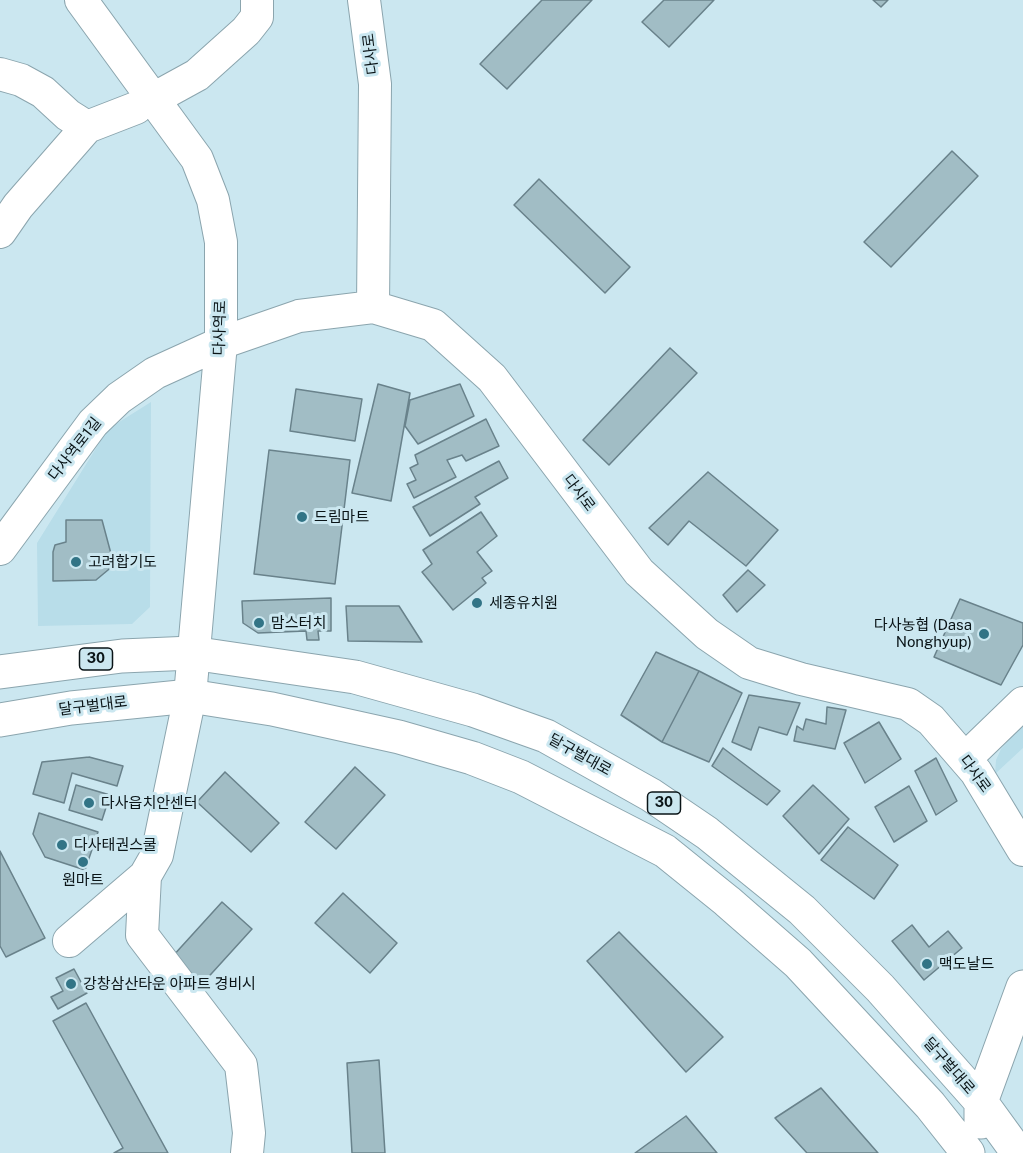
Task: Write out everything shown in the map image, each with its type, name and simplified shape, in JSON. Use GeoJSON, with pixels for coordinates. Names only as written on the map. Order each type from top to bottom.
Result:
{"type":"FeatureCollection","features":[{"type":"Feature","properties":{"kind":"main road","name":"달구벌대로"},"geometry":{"type":"LineString","coordinates":[[0,672],[122,656],[192,653],[355,677],[473,710],[546,736],[651,795],[707,833],[802,910],[880,988],[981,1102],[1018,1153]]}},
{"type":"Feature","properties":{"kind":"main road","name":"달구벌대로"},"geometry":{"type":"LineString","coordinates":[[0,720],[71,708],[190,696],[272,709],[399,737],[472,758],[520,777],[665,851],[798,963],[930,1105],[968,1153]]}},
{"type":"Feature","properties":{"kind":"main road"},"geometry":{"type":"LineString","coordinates":[[982,1153],[981,1102],[1023,987]]}},
{"type":"Feature","properties":{"kind":"street","name":"다사역로"},"geometry":{"type":"LineString","coordinates":[[81,0],[197,159],[213,200],[221,242],[221,343],[190,696],[157,855],[145,876]]}},
{"type":"Feature","properties":{"kind":"street"},"geometry":{"type":"LineString","coordinates":[[166,92],[196,75],[246,31],[257,17],[257,0]]}},
{"type":"Feature","properties":{"kind":"street","name":"다사로"},"geometry":{"type":"LineString","coordinates":[[364,0],[375,84],[373,307],[433,325],[492,378],[639,572],[707,634],[749,663],[801,679],[908,704],[931,720],[965,759],[1023,850]]}},
{"type":"Feature","properties":{"kind":"street"},"geometry":{"type":"LineString","coordinates":[[0,74],[21,80],[43,92],[68,115],[87,127]]}},
{"type":"Feature","properties":{"kind":"street"},"geometry":{"type":"LineString","coordinates":[[0,232],[9,196],[87,127],[136,108]]}},
{"type":"Feature","properties":{"kind":"street","name":"다사역로1길"},"geometry":{"type":"LineString","coordinates":[[0,549],[93,423],[118,398],[155,373],[221,343],[299,316],[373,307]]}},
{"type":"Feature","properties":{"kind":"street"},"geometry":{"type":"LineString","coordinates":[[965,759],[1023,703]]}},
{"type":"Feature","properties":{"kind":"street"},"geometry":{"type":"LineString","coordinates":[[69,941],[145,876]]}},
{"type":"Feature","properties":{"kind":"street"},"geometry":{"type":"LineString","coordinates":[[145,876],[142,935],[241,1065],[249,1133],[248,1153]]}},
{"type":"Feature","properties":{"kind":"shaded area"},"geometry":{"type":"Polygon","coordinates":[[[151,402],[150,607],[132,624],[38,626],[37,543],[108,429],[151,402]]]}},
{"type":"Feature","properties":{"kind":"shaded area"},"geometry":{"type":"Polygon","coordinates":[[[1023,725],[1023,748],[995,774],[996,760],[1001,749],[1023,725]]]}},
{"type":"Feature","properties":{"kind":"building"},"geometry":{"type":"Polygon","coordinates":[[[542,0],[592,0],[507,89],[480,64],[542,0]]]}},
{"type":"Feature","properties":{"kind":"building"},"geometry":{"type":"Polygon","coordinates":[[[664,0],[714,0],[669,47],[642,22],[664,0]]]}},
{"type":"Feature","properties":{"kind":"building"},"geometry":{"type":"Polygon","coordinates":[[[873,0],[888,0],[881,7],[873,0]]]}},
{"type":"Feature","properties":{"kind":"building"},"geometry":{"type":"Polygon","coordinates":[[[952,151],[978,176],[891,267],[864,242],[952,151]]]}},
{"type":"Feature","properties":{"kind":"building"},"geometry":{"type":"Polygon","coordinates":[[[539,179],[630,267],[605,293],[514,205],[539,179]]]}},
{"type":"Feature","properties":{"kind":"building"},"geometry":{"type":"Polygon","coordinates":[[[670,348],[697,373],[609,465],[583,440],[670,348]]]}},
{"type":"Feature","properties":{"kind":"building"},"geometry":{"type":"Polygon","coordinates":[[[378,384],[410,393],[391,501],[352,493],[378,384]]]}},
{"type":"Feature","properties":{"kind":"building"},"geometry":{"type":"Polygon","coordinates":[[[460,384],[474,416],[418,444],[405,426],[410,400],[460,384]]]}},
{"type":"Feature","properties":{"kind":"building"},"geometry":{"type":"Polygon","coordinates":[[[296,389],[362,399],[355,441],[290,431],[296,389]]]}},
{"type":"Feature","properties":{"kind":"building"},"geometry":{"type":"Polygon","coordinates":[[[486,419],[499,446],[466,461],[462,455],[447,460],[456,477],[414,498],[407,484],[416,480],[410,468],[418,464],[415,455],[486,419]]]}},
{"type":"Feature","properties":{"kind":"building","name":"드림마트"},"geometry":{"type":"Polygon","coordinates":[[[269,450],[350,460],[335,584],[254,574],[269,450]]]}},
{"type":"Feature","properties":{"kind":"building"},"geometry":{"type":"Polygon","coordinates":[[[499,461],[508,478],[475,497],[480,504],[430,536],[413,507],[499,461]]]}},
{"type":"Feature","properties":{"kind":"building"},"geometry":{"type":"Polygon","coordinates":[[[708,472],[778,530],[746,566],[689,521],[668,545],[649,528],[708,472]]]}},
{"type":"Feature","properties":{"kind":"building"},"geometry":{"type":"Polygon","coordinates":[[[481,512],[497,536],[477,552],[492,571],[482,578],[486,583],[453,610],[422,572],[432,564],[423,550],[481,512]]]}},
{"type":"Feature","properties":{"kind":"building"},"geometry":{"type":"Polygon","coordinates":[[[66,520],[102,520],[114,565],[96,580],[53,581],[53,552],[55,545],[66,542],[66,520]]]}},
{"type":"Feature","properties":{"kind":"building"},"geometry":{"type":"Polygon","coordinates":[[[748,570],[765,585],[737,612],[723,595],[748,570]]]}},
{"type":"Feature","properties":{"kind":"building"},"geometry":{"type":"Polygon","coordinates":[[[331,598],[331,631],[318,631],[319,640],[307,640],[306,631],[258,633],[243,623],[242,601],[331,598]]]}},
{"type":"Feature","properties":{"kind":"building","name":"다사농협 (Dasa Nonghyup)"},"geometry":{"type":"Polygon","coordinates":[[[960,599],[1023,623],[1023,645],[1001,685],[934,657],[960,599]]]}},
{"type":"Feature","properties":{"kind":"building"},"geometry":{"type":"Polygon","coordinates":[[[346,606],[399,606],[422,642],[348,641],[346,606]]]}},
{"type":"Feature","properties":{"kind":"building"},"geometry":{"type":"Polygon","coordinates":[[[656,652],[699,671],[662,742],[621,715],[656,652]]]}},
{"type":"Feature","properties":{"kind":"building"},"geometry":{"type":"Polygon","coordinates":[[[699,671],[742,693],[709,762],[662,742],[699,671]]]}},
{"type":"Feature","properties":{"kind":"building"},"geometry":{"type":"Polygon","coordinates":[[[749,695],[800,703],[787,735],[759,727],[751,750],[732,742],[749,695]]]}},
{"type":"Feature","properties":{"kind":"building"},"geometry":{"type":"Polygon","coordinates":[[[827,707],[846,710],[835,749],[794,741],[797,726],[803,730],[806,719],[826,724],[827,707]]]}},
{"type":"Feature","properties":{"kind":"building"},"geometry":{"type":"Polygon","coordinates":[[[879,722],[901,759],[865,783],[844,743],[879,722]]]}},
{"type":"Feature","properties":{"kind":"building"},"geometry":{"type":"Polygon","coordinates":[[[723,748],[780,791],[767,805],[712,766],[723,748]]]}},
{"type":"Feature","properties":{"kind":"building"},"geometry":{"type":"Polygon","coordinates":[[[89,757],[123,766],[117,786],[72,773],[64,803],[33,794],[42,762],[89,757]]]}},
{"type":"Feature","properties":{"kind":"building"},"geometry":{"type":"Polygon","coordinates":[[[936,758],[957,801],[936,815],[915,771],[936,758]]]}},
{"type":"Feature","properties":{"kind":"building"},"geometry":{"type":"Polygon","coordinates":[[[355,767],[385,795],[336,849],[305,822],[355,767]]]}},
{"type":"Feature","properties":{"kind":"building"},"geometry":{"type":"Polygon","coordinates":[[[225,772],[279,823],[251,852],[197,802],[225,772]]]}},
{"type":"Feature","properties":{"kind":"building","name":"다사읍치안센터"},"geometry":{"type":"Polygon","coordinates":[[[76,785],[110,795],[102,820],[69,810],[76,785]]]}},
{"type":"Feature","properties":{"kind":"building"},"geometry":{"type":"Polygon","coordinates":[[[813,785],[849,819],[819,854],[783,816],[813,785]]]}},
{"type":"Feature","properties":{"kind":"building"},"geometry":{"type":"Polygon","coordinates":[[[909,786],[927,821],[894,842],[875,807],[909,786]]]}},
{"type":"Feature","properties":{"kind":"building"},"geometry":{"type":"Polygon","coordinates":[[[39,813],[98,832],[85,870],[45,857],[33,834],[39,813]]]}},
{"type":"Feature","properties":{"kind":"building"},"geometry":{"type":"Polygon","coordinates":[[[848,827],[898,865],[874,899],[821,860],[848,827]]]}},
{"type":"Feature","properties":{"kind":"building"},"geometry":{"type":"Polygon","coordinates":[[[0,851],[45,938],[6,957],[0,946],[0,851]]]}},
{"type":"Feature","properties":{"kind":"building"},"geometry":{"type":"Polygon","coordinates":[[[343,893],[397,943],[370,973],[315,923],[343,893]]]}},
{"type":"Feature","properties":{"kind":"building"},"geometry":{"type":"Polygon","coordinates":[[[222,902],[252,929],[202,984],[172,957],[222,902]]]}},
{"type":"Feature","properties":{"kind":"building","name":"맥도날드"},"geometry":{"type":"Polygon","coordinates":[[[912,925],[929,947],[948,931],[962,948],[924,980],[892,941],[912,925]]]}},
{"type":"Feature","properties":{"kind":"building"},"geometry":{"type":"Polygon","coordinates":[[[619,932],[723,1037],[686,1072],[587,961],[619,932]]]}},
{"type":"Feature","properties":{"kind":"building","name":"강창삼산타운 아파트 경비시"},"geometry":{"type":"Polygon","coordinates":[[[74,969],[87,993],[58,1009],[51,997],[63,991],[56,978],[74,969]]]}},
{"type":"Feature","properties":{"kind":"building"},"geometry":{"type":"Polygon","coordinates":[[[86,1003],[168,1153],[114,1153],[123,1148],[53,1021],[86,1003]]]}},
{"type":"Feature","properties":{"kind":"building"},"geometry":{"type":"Polygon","coordinates":[[[379,1060],[385,1153],[352,1153],[347,1063],[379,1060]]]}},
{"type":"Feature","properties":{"kind":"building"},"geometry":{"type":"Polygon","coordinates":[[[821,1088],[878,1153],[807,1153],[775,1118],[821,1088]]]}},
{"type":"Feature","properties":{"kind":"building"},"geometry":{"type":"Polygon","coordinates":[[[686,1116],[717,1153],[635,1153],[686,1116]]]}},
{"type":"Feature","properties":{"kind":"place","name":"드림마트"},"geometry":{"type":"Point","coordinates":[302,517]}},
{"type":"Feature","properties":{"kind":"place","name":"고려합기도"},"geometry":{"type":"Point","coordinates":[76,562]}},
{"type":"Feature","properties":{"kind":"place","name":"세종유치원"},"geometry":{"type":"Point","coordinates":[477,603]}},
{"type":"Feature","properties":{"kind":"place","name":"맘스터치"},"geometry":{"type":"Point","coordinates":[259,623]}},
{"type":"Feature","properties":{"kind":"place","name":"다사농협 (Dasa Nonghyup)"},"geometry":{"type":"Point","coordinates":[984,634]}},
{"type":"Feature","properties":{"kind":"place","name":"다사읍치안센터"},"geometry":{"type":"Point","coordinates":[89,803]}},
{"type":"Feature","properties":{"kind":"place","name":"다사태권스쿨"},"geometry":{"type":"Point","coordinates":[62,845]}},
{"type":"Feature","properties":{"kind":"place","name":"원마트"},"geometry":{"type":"Point","coordinates":[83,862]}},
{"type":"Feature","properties":{"kind":"place","name":"맥도날드"},"geometry":{"type":"Point","coordinates":[927,964]}},
{"type":"Feature","properties":{"kind":"place","name":"강창삼산타운 아파트 경비시"},"geometry":{"type":"Point","coordinates":[71,984]}}]}
